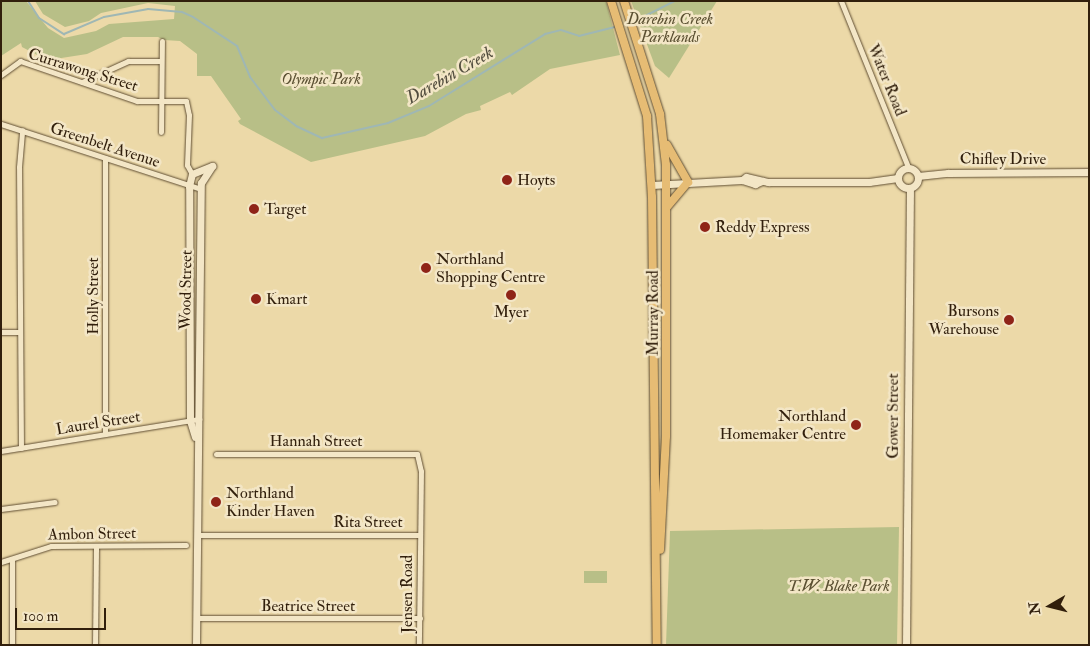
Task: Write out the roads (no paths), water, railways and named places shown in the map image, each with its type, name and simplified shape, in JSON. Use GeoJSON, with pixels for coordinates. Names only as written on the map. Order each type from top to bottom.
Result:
{"type":"FeatureCollection","features":[{"type":"Feature","properties":{"kind":"main road","name":"Murray Road"},"geometry":{"type":"LineString","coordinates":[[624,2],[644,58],[660,114],[666,184],[666,436],[656,645]]}},
{"type":"Feature","properties":{"kind":"main road","name":"Murray Road"},"geometry":{"type":"LineString","coordinates":[[612,4],[632,62],[647,116],[652,185],[652,436],[657,607]]}},
{"type":"Feature","properties":{"kind":"main road"},"geometry":{"type":"LineString","coordinates":[[632,62],[644,58]]}},
{"type":"Feature","properties":{"kind":"main road"},"geometry":{"type":"LineString","coordinates":[[663,134],[672,158],[688,182],[667,207]]}},
{"type":"Feature","properties":{"kind":"main road"},"geometry":{"type":"LineString","coordinates":[[652,436],[666,436]]}},
{"type":"Feature","properties":{"kind":"street","name":"Water Road"},"geometry":{"type":"LineString","coordinates":[[844,2],[908,168]]}},
{"type":"Feature","properties":{"kind":"street"},"geometry":{"type":"LineString","coordinates":[[161,132],[162,41]]}},
{"type":"Feature","properties":{"kind":"street","name":"Currawong Street"},"geometry":{"type":"LineString","coordinates":[[1,75],[20,61],[137,101],[183,100],[188,105]]}},
{"type":"Feature","properties":{"kind":"street"},"geometry":{"type":"LineString","coordinates":[[82,82],[128,61],[162,61]]}},
{"type":"Feature","properties":{"kind":"street","name":"Wood Street"},"geometry":{"type":"LineString","coordinates":[[188,105],[187,165],[192,174],[189,186],[190,420],[196,440]]}},
{"type":"Feature","properties":{"kind":"street","name":"Greenbelt Avenue"},"geometry":{"type":"LineString","coordinates":[[1,124],[189,186],[201,186]]}},
{"type":"Feature","properties":{"kind":"street"},"geometry":{"type":"LineString","coordinates":[[21,448],[22,130]]}},
{"type":"Feature","properties":{"kind":"street","name":"Holly Street"},"geometry":{"type":"LineString","coordinates":[[105,158],[105,434]]}},
{"type":"Feature","properties":{"kind":"street","name":"Wood Street"},"geometry":{"type":"LineString","coordinates":[[192,174],[212,166],[201,186],[200,215],[198,419],[196,440],[196,645]]}},
{"type":"Feature","properties":{"kind":"street"},"geometry":{"type":"LineString","coordinates":[[908,168],[918,176],[917,183],[910,188],[901,185],[898,178],[900,171],[908,168]]}},
{"type":"Feature","properties":{"kind":"street","name":"Chifley Drive"},"geometry":{"type":"LineString","coordinates":[[918,176],[948,173],[1089,172]]}},
{"type":"Feature","properties":{"kind":"street"},"geometry":{"type":"LineString","coordinates":[[192,174],[201,186]]}},
{"type":"Feature","properties":{"kind":"street"},"geometry":{"type":"LineString","coordinates":[[652,185],[742,180],[746,177],[762,181],[869,182],[898,178]]}},
{"type":"Feature","properties":{"kind":"street","name":"Gower Street"},"geometry":{"type":"LineString","coordinates":[[906,645],[910,188]]}},
{"type":"Feature","properties":{"kind":"street"},"geometry":{"type":"LineString","coordinates":[[189,221],[195,221],[200,215]]}},
{"type":"Feature","properties":{"kind":"street"},"geometry":{"type":"LineString","coordinates":[[1,332],[20,332]]}},
{"type":"Feature","properties":{"kind":"street","name":"Laurel Street"},"geometry":{"type":"LineString","coordinates":[[1,451],[198,419]]}},
{"type":"Feature","properties":{"kind":"street","name":"Hannah Street"},"geometry":{"type":"LineString","coordinates":[[216,454],[417,454]]}},
{"type":"Feature","properties":{"kind":"street","name":"Jensen Road"},"geometry":{"type":"LineString","coordinates":[[417,454],[420,460],[420,645]]}},
{"type":"Feature","properties":{"kind":"street"},"geometry":{"type":"LineString","coordinates":[[1,509],[55,502]]}},
{"type":"Feature","properties":{"kind":"street","name":"Rita Street"},"geometry":{"type":"LineString","coordinates":[[196,535],[420,535]]}},
{"type":"Feature","properties":{"kind":"street","name":"Ambon Street"},"geometry":{"type":"LineString","coordinates":[[1,562],[45,546],[186,545]]}},
{"type":"Feature","properties":{"kind":"street"},"geometry":{"type":"LineString","coordinates":[[96,547],[96,645]]}},
{"type":"Feature","properties":{"kind":"street"},"geometry":{"type":"LineString","coordinates":[[12,559],[12,645]]}},
{"type":"Feature","properties":{"kind":"street","name":"Beatrice Street"},"geometry":{"type":"LineString","coordinates":[[196,618],[420,618]]}},
{"type":"Feature","properties":{"kind":"waterway","name":"Darebin Creek"},"geometry":{"type":"LineString","coordinates":[[28,1],[39,18],[64,34],[104,17],[148,9],[182,12],[193,17],[237,46],[250,77],[275,110],[296,126],[322,138],[388,123],[429,106],[545,34],[561,30],[579,36],[616,27]]}},
{"type":"Feature","properties":{"kind":"waterway","name":"Darebin Creek"},"geometry":{"type":"LineString","coordinates":[[633,22],[675,1]]}},
{"type":"Feature","properties":{"kind":"place","name":"Hoyts"},"geometry":{"type":"Point","coordinates":[507,180]}},
{"type":"Feature","properties":{"kind":"place","name":"Target"},"geometry":{"type":"Point","coordinates":[254,209]}},
{"type":"Feature","properties":{"kind":"place","name":"Reddy Express"},"geometry":{"type":"Point","coordinates":[705,227]}},
{"type":"Feature","properties":{"kind":"place","name":"Northland Shopping Centre"},"geometry":{"type":"Point","coordinates":[426,268]}},
{"type":"Feature","properties":{"kind":"place","name":"Myer"},"geometry":{"type":"Point","coordinates":[511,295]}},
{"type":"Feature","properties":{"kind":"place","name":"Kmart"},"geometry":{"type":"Point","coordinates":[256,299]}},
{"type":"Feature","properties":{"kind":"place","name":"Bursons Warehouse"},"geometry":{"type":"Point","coordinates":[1009,320]}},
{"type":"Feature","properties":{"kind":"place","name":"Northland Homemaker Centre"},"geometry":{"type":"Point","coordinates":[856,425]}},
{"type":"Feature","properties":{"kind":"place","name":"Northland Kinder Haven"},"geometry":{"type":"Point","coordinates":[216,502]}},
{"type":"Feature","properties":{"kind":"park label","name":"Darebin Creek Parklands"},"geometry":{"type":"Point","coordinates":[670,28]}},
{"type":"Feature","properties":{"kind":"park label","name":"Olympic Park"},"geometry":{"type":"Point","coordinates":[321,79]}},
{"type":"Feature","properties":{"kind":"park label","name":"T.W. Blake Park"},"geometry":{"type":"Point","coordinates":[839,586]}}]}
